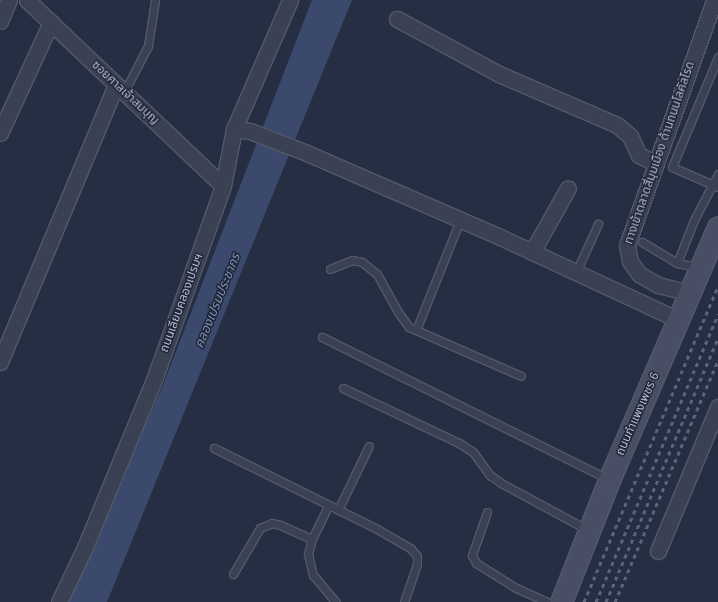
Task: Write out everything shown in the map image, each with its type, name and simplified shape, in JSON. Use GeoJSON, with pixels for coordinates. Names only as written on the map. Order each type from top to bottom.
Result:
{"type":"FeatureCollection","features":[{"type":"Feature","properties":{"kind":"main road","name":"ถนนกำแพงเพชร 6"},"geometry":{"type":"LineString","coordinates":[[561,602],[609,480],[679,320],[718,226]]}},
{"type":"Feature","properties":{"kind":"street"},"geometry":{"type":"LineString","coordinates":[[0,21],[9,0]]}},
{"type":"Feature","properties":{"kind":"street","name":"ซอยศาลเจ้าสมบุญ"},"geometry":{"type":"LineString","coordinates":[[28,0],[223,186]]}},
{"type":"Feature","properties":{"kind":"street","name":"ถนนเลียบคลองเปรมฯ"},"geometry":{"type":"LineString","coordinates":[[59,602],[88,540],[155,377],[223,186],[234,129],[290,0]]}},
{"type":"Feature","properties":{"kind":"street","name":"ทางเข้าตลาดสี่มุมเมือง ด้านถนนโลคัลโรด"},"geometry":{"type":"LineString","coordinates":[[690,293],[651,282],[635,270],[630,261],[628,240],[714,0]]}},
{"type":"Feature","properties":{"kind":"street"},"geometry":{"type":"LineString","coordinates":[[397,19],[499,74],[617,125],[630,136],[639,155],[655,163]]}},
{"type":"Feature","properties":{"kind":"street"},"geometry":{"type":"LineString","coordinates":[[0,133],[51,22]]}},
{"type":"Feature","properties":{"kind":"street"},"geometry":{"type":"LineString","coordinates":[[0,362],[120,88]]}},
{"type":"Feature","properties":{"kind":"street"},"geometry":{"type":"LineString","coordinates":[[234,129],[250,131],[307,154],[532,252],[679,320]]}},
{"type":"Feature","properties":{"kind":"street"},"geometry":{"type":"LineString","coordinates":[[532,252],[568,188]]}},
{"type":"Feature","properties":{"kind":"street"},"geometry":{"type":"LineString","coordinates":[[658,551],[718,407]]}},
{"type":"Feature","properties":{"kind":"lane"},"geometry":{"type":"LineString","coordinates":[[120,88],[148,46],[155,0]]}},
{"type":"Feature","properties":{"kind":"lane"},"geometry":{"type":"LineString","coordinates":[[716,186],[672,167],[718,57]]}},
{"type":"Feature","properties":{"kind":"lane"},"geometry":{"type":"LineString","coordinates":[[677,263],[694,220],[716,186],[718,174]]}},
{"type":"Feature","properties":{"kind":"lane"},"geometry":{"type":"LineString","coordinates":[[416,330],[460,220]]}},
{"type":"Feature","properties":{"kind":"lane"},"geometry":{"type":"LineString","coordinates":[[576,272],[598,224]]}},
{"type":"Feature","properties":{"kind":"lane"},"geometry":{"type":"LineString","coordinates":[[642,242],[677,263],[701,268]]}},
{"type":"Feature","properties":{"kind":"lane"},"geometry":{"type":"LineString","coordinates":[[330,269],[352,260],[362,262],[369,266],[377,274],[404,322],[416,330],[521,376]]}},
{"type":"Feature","properties":{"kind":"lane"},"geometry":{"type":"LineString","coordinates":[[322,337],[609,480]]}},
{"type":"Feature","properties":{"kind":"lane"},"geometry":{"type":"LineString","coordinates":[[343,388],[459,443],[473,452],[490,475],[501,483],[589,531]]}},
{"type":"Feature","properties":{"kind":"lane"},"geometry":{"type":"LineString","coordinates":[[338,510],[369,446]]}},
{"type":"Feature","properties":{"kind":"lane"},"geometry":{"type":"LineString","coordinates":[[214,448],[403,542],[417,556],[415,571],[404,602]]}},
{"type":"Feature","properties":{"kind":"lane"},"geometry":{"type":"LineString","coordinates":[[328,506],[312,538],[308,554],[313,575],[336,602]]}},
{"type":"Feature","properties":{"kind":"lane"},"geometry":{"type":"LineString","coordinates":[[487,512],[472,556],[476,563],[516,588],[547,602]]}},
{"type":"Feature","properties":{"kind":"lane"},"geometry":{"type":"LineString","coordinates":[[233,574],[260,528],[265,525],[280,525],[312,538]]}},
{"type":"Feature","properties":{"kind":"water","name":"คลองเปรมประชากร"},"geometry":{"type":"Polygon","coordinates":[[[312,0],[352,0],[107,602],[67,602],[163,385],[312,0]]]}},
{"type":"Feature","properties":{"kind":"railway"},"geometry":{"type":"LineString","coordinates":[[584,602],[718,286]]}},
{"type":"Feature","properties":{"kind":"railway"},"geometry":{"type":"LineString","coordinates":[[596,602],[718,314]]}},
{"type":"Feature","properties":{"kind":"railway"},"geometry":{"type":"LineString","coordinates":[[606,602],[718,338]]}},
{"type":"Feature","properties":{"kind":"railway"},"geometry":{"type":"LineString","coordinates":[[615,602],[718,360]]}}]}
